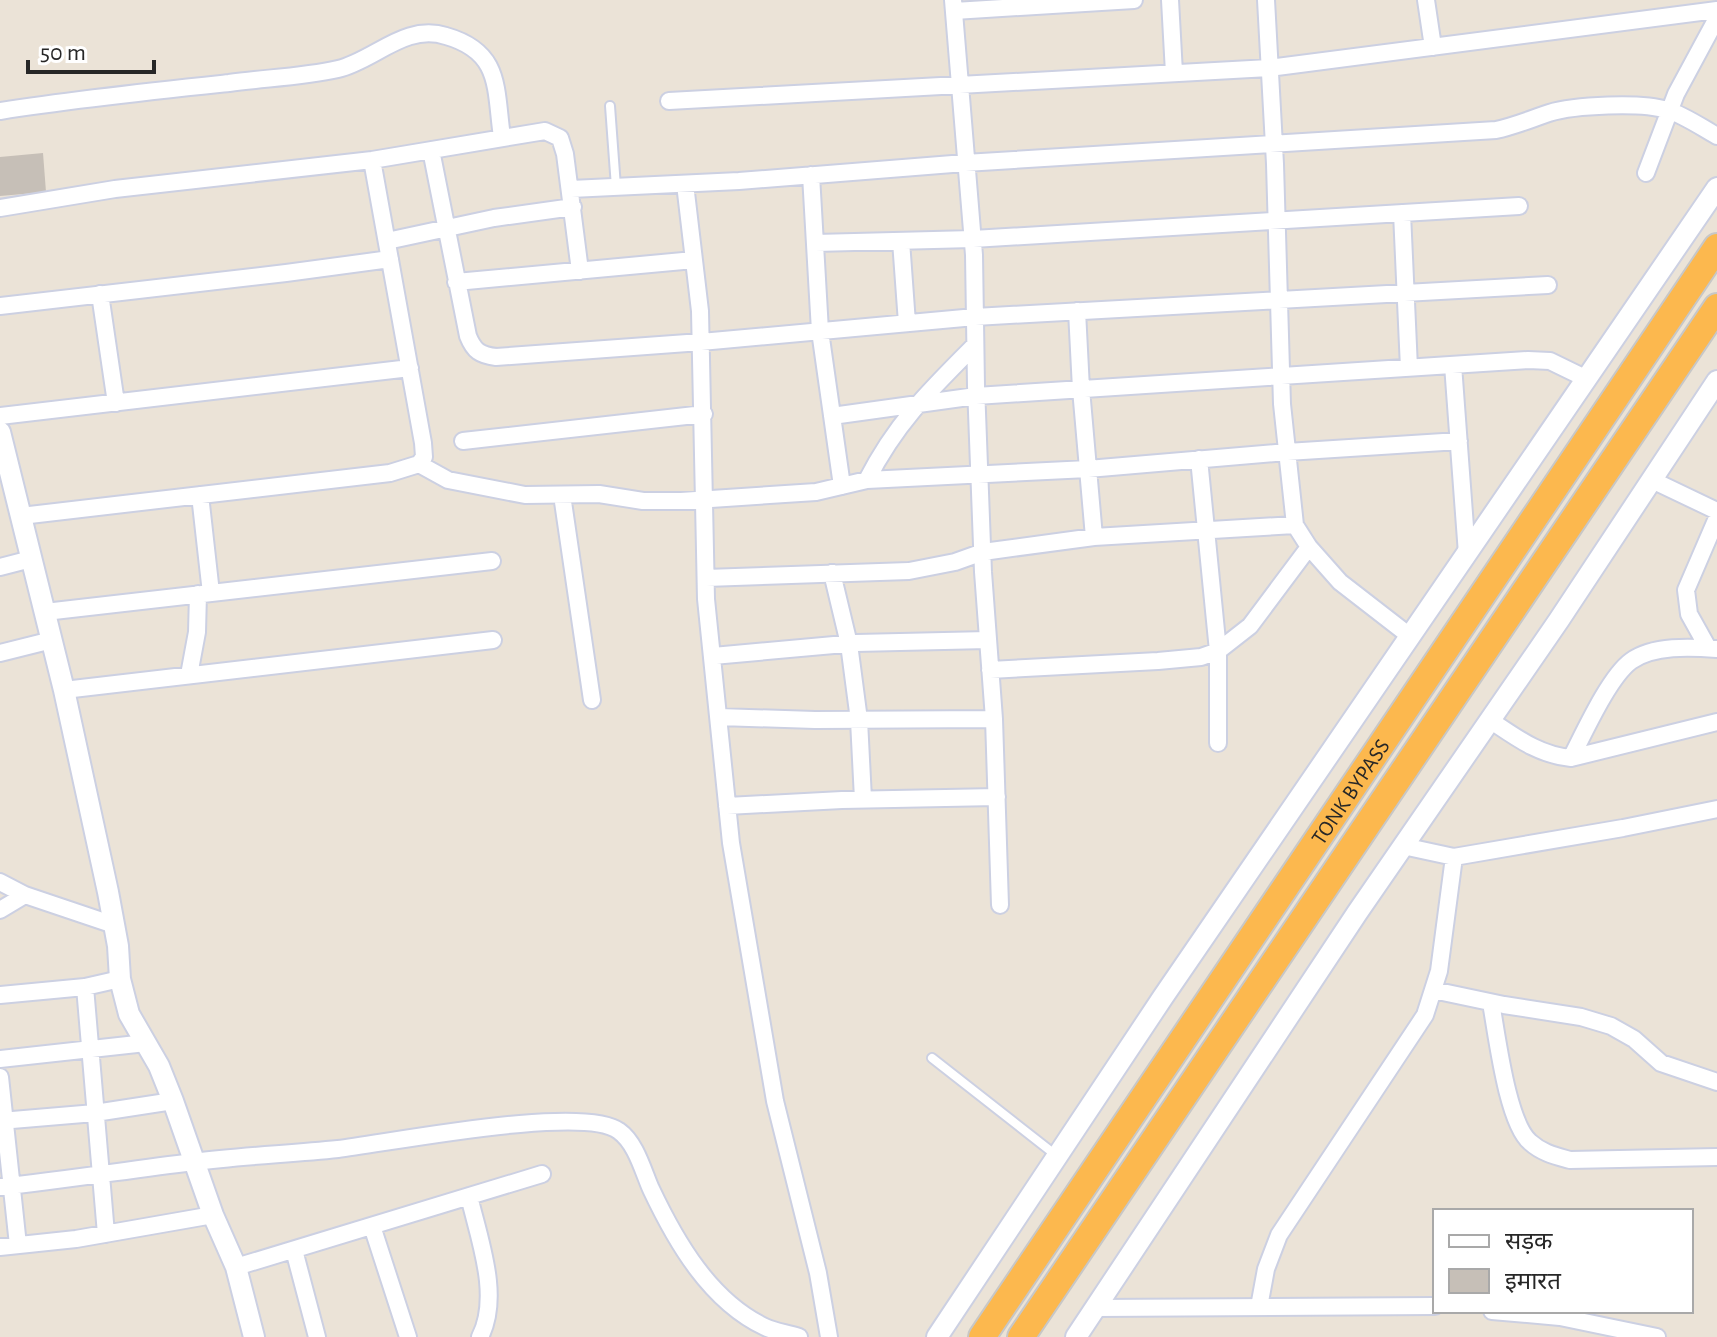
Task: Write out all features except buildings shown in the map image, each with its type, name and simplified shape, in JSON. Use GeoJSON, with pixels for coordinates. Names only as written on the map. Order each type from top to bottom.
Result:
{"type":"FeatureCollection","features":[{"type":"Feature","properties":{"kind":"highway","name":"TONK BYPASS"},"geometry":{"type":"LineString","coordinates":[[982,1337],[1717,247]]}},
{"type":"Feature","properties":{"kind":"highway"},"geometry":{"type":"LineString","coordinates":[[1021,1337],[1717,307]]}},
{"type":"Feature","properties":{"kind":"street"},"geometry":{"type":"LineString","coordinates":[[1000,905],[994,719],[979,473],[973,239],[954,5],[1134,0]]}},
{"type":"Feature","properties":{"kind":"street"},"geometry":{"type":"LineString","coordinates":[[1170,0],[1174,73]]}},
{"type":"Feature","properties":{"kind":"street"},"geometry":{"type":"LineString","coordinates":[[1266,0],[1281,376],[1295,525],[1309,547],[1340,582],[1411,637]]}},
{"type":"Feature","properties":{"kind":"street"},"geometry":{"type":"LineString","coordinates":[[1426,0],[1433,47]]}},
{"type":"Feature","properties":{"kind":"street"},"geometry":{"type":"LineString","coordinates":[[669,101],[1269,68],[1717,10]]}},
{"type":"Feature","properties":{"kind":"street"},"geometry":{"type":"LineString","coordinates":[[1646,173],[1670,110],[1717,18]]}},
{"type":"Feature","properties":{"kind":"street"},"geometry":{"type":"LineString","coordinates":[[0,111],[331,70],[342,68],[397,40],[435,33],[470,46],[488,60],[494,76],[502,137]]}},
{"type":"Feature","properties":{"kind":"street"},"geometry":{"type":"LineString","coordinates":[[571,189],[1496,130],[1579,107],[1653,106],[1670,110],[1717,136]]}},
{"type":"Feature","properties":{"kind":"street"},"geometry":{"type":"LineString","coordinates":[[0,208],[115,189],[372,160],[545,131],[560,138],[565,154],[580,271]]}},
{"type":"Feature","properties":{"kind":"street"},"geometry":{"type":"LineString","coordinates":[[431,150],[468,336],[474,349],[496,357],[975,317],[1548,285]]}},
{"type":"Feature","properties":{"kind":"street"},"geometry":{"type":"LineString","coordinates":[[21,516],[390,473],[419,464],[424,457],[423,443],[372,160]]}},
{"type":"Feature","properties":{"kind":"street"},"geometry":{"type":"LineString","coordinates":[[811,175],[820,331],[842,486]]}},
{"type":"Feature","properties":{"kind":"street"},"geometry":{"type":"LineString","coordinates":[[685,184],[701,342],[706,599],[731,843],[775,1101],[818,1273],[829,1337]]}},
{"type":"Feature","properties":{"kind":"street"},"geometry":{"type":"LineString","coordinates":[[937,1337],[1163,997],[1717,188]]}},
{"type":"Feature","properties":{"kind":"street"},"geometry":{"type":"LineString","coordinates":[[815,243],[973,239],[1519,206]]}},
{"type":"Feature","properties":{"kind":"street"},"geometry":{"type":"LineString","coordinates":[[387,241],[494,218],[573,207]]}},
{"type":"Feature","properties":{"kind":"street"},"geometry":{"type":"LineString","coordinates":[[1402,213],[1409,368]]}},
{"type":"Feature","properties":{"kind":"street"},"geometry":{"type":"LineString","coordinates":[[901,241],[907,323]]}},
{"type":"Feature","properties":{"kind":"street"},"geometry":{"type":"LineString","coordinates":[[0,306],[390,259]]}},
{"type":"Feature","properties":{"kind":"street"},"geometry":{"type":"LineString","coordinates":[[456,282],[694,260]]}},
{"type":"Feature","properties":{"kind":"street"},"geometry":{"type":"LineString","coordinates":[[100,294],[116,403]]}},
{"type":"Feature","properties":{"kind":"street"},"geometry":{"type":"LineString","coordinates":[[1077,311],[1094,537]]}},
{"type":"Feature","properties":{"kind":"street"},"geometry":{"type":"LineString","coordinates":[[867,480],[885,445],[917,403],[975,345]]}},
{"type":"Feature","properties":{"kind":"street"},"geometry":{"type":"LineString","coordinates":[[832,416],[976,396],[1528,360],[1550,361],[1587,379]]}},
{"type":"Feature","properties":{"kind":"street"},"geometry":{"type":"LineString","coordinates":[[1453,365],[1467,554]]}},
{"type":"Feature","properties":{"kind":"street"},"geometry":{"type":"LineString","coordinates":[[0,416],[410,368]]}},
{"type":"Feature","properties":{"kind":"street"},"geometry":{"type":"LineString","coordinates":[[1076,1337],[1717,381]]}},
{"type":"Feature","properties":{"kind":"street"},"geometry":{"type":"LineString","coordinates":[[463,441],[704,414]]}},
{"type":"Feature","properties":{"kind":"street"},"geometry":{"type":"LineString","coordinates":[[0,432],[4,468],[21,516],[64,690],[114,925],[120,979],[129,1014],[173,1101],[213,1215],[236,1267],[254,1337]]}},
{"type":"Feature","properties":{"kind":"street"},"geometry":{"type":"LineString","coordinates":[[419,464],[448,480],[525,495],[599,494],[643,501],[705,500],[816,492],[867,480],[1088,469],[1459,441]]}},
{"type":"Feature","properties":{"kind":"street"},"geometry":{"type":"LineString","coordinates":[[1199,459],[1218,651],[1218,743]]}},
{"type":"Feature","properties":{"kind":"street"},"geometry":{"type":"LineString","coordinates":[[1652,480],[1717,511]]}},
{"type":"Feature","properties":{"kind":"street"},"geometry":{"type":"LineString","coordinates":[[189,675],[205,594],[200,495]]}},
{"type":"Feature","properties":{"kind":"street"},"geometry":{"type":"LineString","coordinates":[[562,495],[592,700]]}},
{"type":"Feature","properties":{"kind":"street"},"geometry":{"type":"LineString","coordinates":[[1712,649],[1689,614],[1686,590],[1717,518]]}},
{"type":"Feature","properties":{"kind":"street"},"geometry":{"type":"LineString","coordinates":[[706,578],[909,571],[955,562],[983,552],[1094,537],[1295,525]]}},
{"type":"Feature","properties":{"kind":"street"},"geometry":{"type":"LineString","coordinates":[[990,670],[1158,661],[1201,657],[1218,651],[1250,626],[1309,547]]}},
{"type":"Feature","properties":{"kind":"street"},"geometry":{"type":"LineString","coordinates":[[0,567],[31,559]]}},
{"type":"Feature","properties":{"kind":"street"},"geometry":{"type":"LineString","coordinates":[[45,612],[492,561]]}},
{"type":"Feature","properties":{"kind":"street"},"geometry":{"type":"LineString","coordinates":[[832,573],[849,644],[859,720],[863,799]]}},
{"type":"Feature","properties":{"kind":"street"},"geometry":{"type":"LineString","coordinates":[[0,653],[52,640]]}},
{"type":"Feature","properties":{"kind":"street"},"geometry":{"type":"LineString","coordinates":[[64,690],[493,640]]}},
{"type":"Feature","properties":{"kind":"street"},"geometry":{"type":"LineString","coordinates":[[713,656],[849,644],[988,640]]}},
{"type":"Feature","properties":{"kind":"street"},"geometry":{"type":"LineString","coordinates":[[1571,758],[1603,700],[1630,662],[1672,648],[1712,649]]}},
{"type":"Feature","properties":{"kind":"street"},"geometry":{"type":"LineString","coordinates":[[719,717],[994,719]]}},
{"type":"Feature","properties":{"kind":"street"},"geometry":{"type":"LineString","coordinates":[[1490,720],[1549,756],[1571,758],[1717,722]]}},
{"type":"Feature","properties":{"kind":"street"},"geometry":{"type":"LineString","coordinates":[[727,806],[863,799],[997,797]]}},
{"type":"Feature","properties":{"kind":"street"},"geometry":{"type":"LineString","coordinates":[[1403,846],[1454,857],[1717,809]]}},
{"type":"Feature","properties":{"kind":"street"},"geometry":{"type":"LineString","coordinates":[[1259,1307],[1266,1269],[1279,1235],[1425,1015],[1439,971],[1454,857]]}},
{"type":"Feature","properties":{"kind":"street"},"geometry":{"type":"LineString","coordinates":[[0,882],[25,895],[114,925]]}},
{"type":"Feature","properties":{"kind":"street"},"geometry":{"type":"LineString","coordinates":[[0,910],[25,895]]}},
{"type":"Feature","properties":{"kind":"street"},"geometry":{"type":"LineString","coordinates":[[0,995],[85,987],[120,979]]}},
{"type":"Feature","properties":{"kind":"street"},"geometry":{"type":"LineString","coordinates":[[85,987],[106,1234]]}},
{"type":"Feature","properties":{"kind":"street"},"geometry":{"type":"LineString","coordinates":[[1433,990],[1581,1017],[1611,1026],[1634,1039],[1661,1063],[1717,1082]]}},
{"type":"Feature","properties":{"kind":"street"},"geometry":{"type":"LineString","coordinates":[[1491,1003],[1519,1128],[1530,1142],[1549,1155],[1570,1160],[1717,1157]]}},
{"type":"Feature","properties":{"kind":"street"},"geometry":{"type":"LineString","coordinates":[[0,1059],[146,1043]]}},
{"type":"Feature","properties":{"kind":"street"},"geometry":{"type":"LineString","coordinates":[[0,1077],[6,1186],[18,1245]]}},
{"type":"Feature","properties":{"kind":"street"},"geometry":{"type":"LineString","coordinates":[[2,1121],[95,1113],[173,1101]]}},
{"type":"Feature","properties":{"kind":"street"},"geometry":{"type":"LineString","coordinates":[[6,1186],[195,1162],[338,1149],[503,1126],[564,1121],[596,1123],[618,1130],[630,1143],[661,1209],[700,1272],[734,1309],[767,1328],[799,1337]]}},
{"type":"Feature","properties":{"kind":"street"},"geometry":{"type":"LineString","coordinates":[[236,1267],[542,1174]]}},
{"type":"Feature","properties":{"kind":"street"},"geometry":{"type":"LineString","coordinates":[[469,1196],[489,1295],[486,1326],[480,1337]]}},
{"type":"Feature","properties":{"kind":"street"},"geometry":{"type":"LineString","coordinates":[[0,1247],[106,1234],[213,1215]]}},
{"type":"Feature","properties":{"kind":"street"},"geometry":{"type":"LineString","coordinates":[[372,1226],[408,1337]]}},
{"type":"Feature","properties":{"kind":"street"},"geometry":{"type":"LineString","coordinates":[[294,1250],[317,1337]]}},
{"type":"Feature","properties":{"kind":"street"},"geometry":{"type":"LineString","coordinates":[[1096,1308],[1433,1306]]}},
{"type":"Feature","properties":{"kind":"street"},"geometry":{"type":"LineString","coordinates":[[1515,1313],[1560,1317],[1657,1337]]}},
{"type":"Feature","properties":{"kind":"lane"},"geometry":{"type":"LineString","coordinates":[[610,106],[616,187]]}},
{"type":"Feature","properties":{"kind":"lane"},"geometry":{"type":"LineString","coordinates":[[932,1058],[1057,1156]]}}]}
